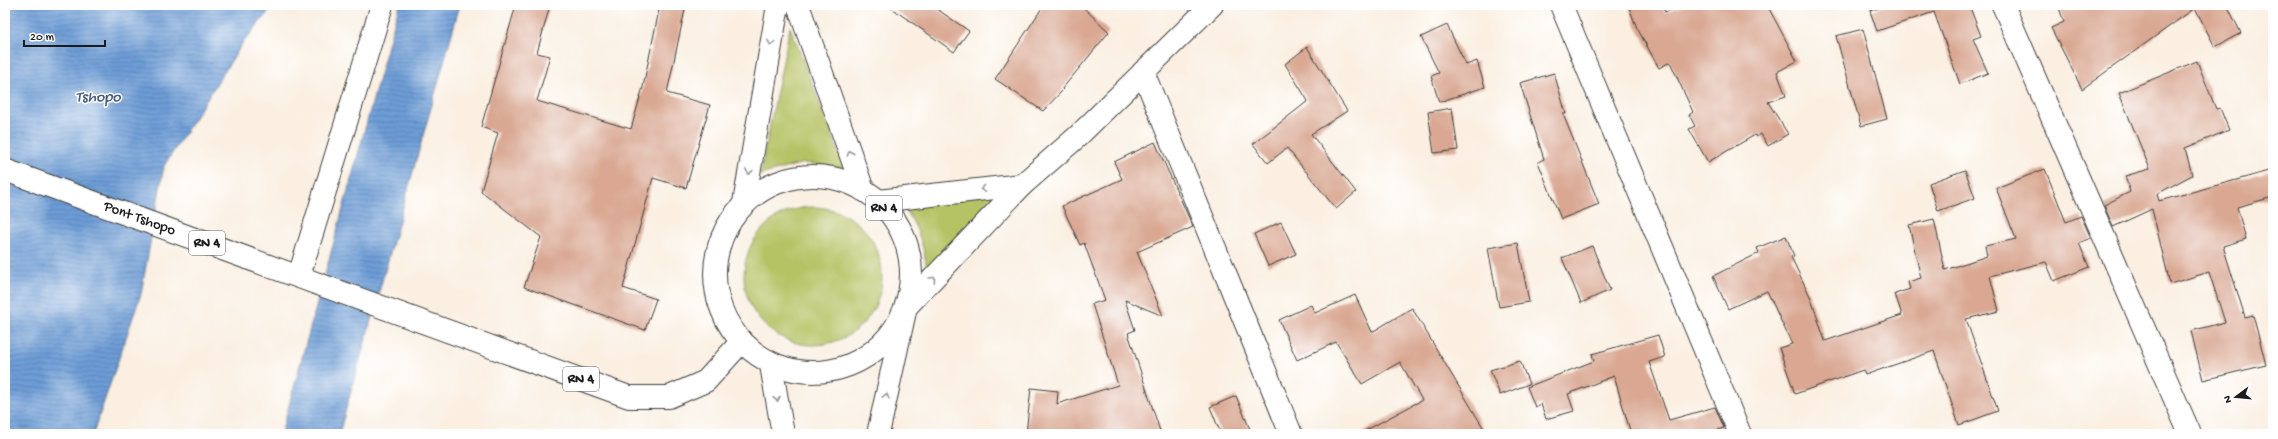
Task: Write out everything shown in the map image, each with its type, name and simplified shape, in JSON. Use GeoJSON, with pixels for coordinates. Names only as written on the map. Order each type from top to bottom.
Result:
{"type":"FeatureCollection","features":[{"type":"Feature","properties":{"kind":"main road"},"geometry":{"type":"LineString","coordinates":[[298,276],[382,5]]}},
{"type":"Feature","properties":{"kind":"main road"},"geometry":{"type":"LineString","coordinates":[[744,203],[778,5]]}},
{"type":"Feature","properties":{"kind":"main road"},"geometry":{"type":"LineString","coordinates":[[798,5],[871,195]]}},
{"type":"Feature","properties":{"kind":"main road","name":"RN 4"},"geometry":{"type":"LineString","coordinates":[[906,308],[912,269],[902,232],[871,195],[833,178],[801,176],[770,185],[744,203],[722,234],[714,272],[720,309],[740,342],[771,365],[804,374],[839,370],[870,356],[906,308],[1022,185],[1077,137],[1212,5]]}},
{"type":"Feature","properties":{"kind":"main road"},"geometry":{"type":"LineString","coordinates":[[1561,5],[1740,434]]}},
{"type":"Feature","properties":{"kind":"main road"},"geometry":{"type":"LineString","coordinates":[[2003,5],[2191,434]]}},
{"type":"Feature","properties":{"kind":"main road"},"geometry":{"type":"LineString","coordinates":[[2007,5],[2191,434]]}},
{"type":"Feature","properties":{"kind":"main road"},"geometry":{"type":"LineString","coordinates":[[1143,72],[1291,434]]}},
{"type":"Feature","properties":{"kind":"main road","name":"Pont Tshopo"},"geometry":{"type":"LineString","coordinates":[[5,170],[629,397],[669,397],[706,381],[740,342]]}},
{"type":"Feature","properties":{"kind":"main road","name":"RN 4"},"geometry":{"type":"LineString","coordinates":[[871,195],[1022,185]]}},
{"type":"Feature","properties":{"kind":"main road"},"geometry":{"type":"LineString","coordinates":[[878,434],[906,308]]}},
{"type":"Feature","properties":{"kind":"main road"},"geometry":{"type":"LineString","coordinates":[[771,365],[783,434]]}},
{"type":"Feature","properties":{"kind":"green space"},"geometry":{"type":"Polygon","coordinates":[[[790,27],[845,168],[803,163],[760,175],[790,27]]]}},
{"type":"Feature","properties":{"kind":"green space"},"geometry":{"type":"Polygon","coordinates":[[[995,193],[999,203],[927,269],[915,226],[900,203],[995,193]]]}},
{"type":"Feature","properties":{"kind":"green space"},"geometry":{"type":"Polygon","coordinates":[[[806,207],[820,207],[839,212],[862,227],[877,250],[881,263],[881,289],[877,302],[862,325],[839,340],[820,345],[806,345],[787,340],[764,325],[749,302],[744,283],[744,269],[749,250],[764,227],[787,212],[806,207]]]}},
{"type":"Feature","properties":{"kind":"water","name":"Tshopo"},"geometry":{"type":"Polygon","coordinates":[[[5,5],[274,5],[242,44],[164,166],[141,294],[93,434],[5,434],[5,5]]]}},
{"type":"Feature","properties":{"kind":"water"},"geometry":{"type":"Polygon","coordinates":[[[399,5],[460,5],[339,434],[281,434],[399,5]]]}},
{"type":"Feature","properties":{"kind":"building"},"geometry":{"type":"Polygon","coordinates":[[[516,5],[550,5],[537,53],[550,56],[537,101],[631,129],[643,87],[660,5],[686,5],[667,93],[710,105],[686,188],[653,178],[623,288],[656,299],[645,330],[524,287],[541,237],[481,191],[498,133],[481,127],[516,5]]]}},
{"type":"Feature","properties":{"kind":"building"},"geometry":{"type":"Polygon","coordinates":[[[887,5],[931,5],[969,31],[954,52],[887,5]]]}},
{"type":"Feature","properties":{"kind":"building"},"geometry":{"type":"Polygon","coordinates":[[[1044,5],[1081,5],[1109,32],[1062,89],[1063,90],[1043,111],[995,79],[1044,5]]]}},
{"type":"Feature","properties":{"kind":"building"},"geometry":{"type":"Polygon","coordinates":[[[1628,5],[1662,5],[1665,12],[1685,5],[1767,5],[1797,61],[1777,72],[1786,96],[1768,102],[1788,134],[1768,146],[1761,134],[1756,137],[1755,135],[1708,162],[1689,129],[1695,126],[1689,115],[1693,112],[1670,62],[1659,68],[1637,28],[1628,5]]]}},
{"type":"Feature","properties":{"kind":"building"},"geometry":{"type":"Polygon","coordinates":[[[1887,5],[1969,5],[1981,36],[1973,39],[1988,73],[1960,84],[1934,12],[1877,31],[1870,11],[1887,5]]]}},
{"type":"Feature","properties":{"kind":"building"},"geometry":{"type":"Polygon","coordinates":[[[2058,5],[2227,5],[2241,33],[2215,47],[2195,8],[2082,89],[2051,28],[2064,22],[2058,5]]]}},
{"type":"Feature","properties":{"kind":"building"},"geometry":{"type":"Polygon","coordinates":[[[1447,25],[1466,65],[1477,61],[1485,87],[1439,102],[1431,76],[1439,73],[1421,37],[1447,25]]]}},
{"type":"Feature","properties":{"kind":"building"},"geometry":{"type":"Polygon","coordinates":[[[1863,29],[1887,119],[1861,126],[1836,36],[1863,29]]]}},
{"type":"Feature","properties":{"kind":"building"},"geometry":{"type":"Polygon","coordinates":[[[1307,47],[1347,111],[1311,134],[1356,192],[1336,209],[1287,148],[1268,163],[1253,144],[1308,101],[1285,64],[1307,47]]]}},
{"type":"Feature","properties":{"kind":"building"},"geometry":{"type":"Polygon","coordinates":[[[2197,61],[2216,109],[2220,108],[2229,130],[2185,148],[2192,175],[2157,194],[2159,201],[2273,170],[2273,197],[2237,207],[2246,239],[2223,246],[2245,317],[2253,315],[2266,365],[2203,380],[2191,331],[2225,322],[2209,272],[2170,284],[2152,209],[2113,227],[2104,205],[2130,192],[2125,176],[2150,169],[2119,93],[2197,61]]]}},
{"type":"Feature","properties":{"kind":"building"},"geometry":{"type":"Polygon","coordinates":[[[1554,73],[1566,114],[1563,114],[1599,204],[1561,219],[1538,162],[1544,159],[1520,83],[1554,73]]]}},
{"type":"Feature","properties":{"kind":"building"},"geometry":{"type":"Polygon","coordinates":[[[1452,108],[1458,150],[1434,153],[1428,112],[1452,108]]]}},
{"type":"Feature","properties":{"kind":"building"},"geometry":{"type":"Polygon","coordinates":[[[1155,142],[1193,227],[1137,252],[1163,316],[1125,300],[1135,330],[1128,333],[1161,434],[1026,434],[1031,388],[1058,391],[1057,404],[1118,385],[1092,304],[1105,300],[1084,243],[1080,245],[1062,206],[1122,179],[1114,162],[1155,142]]]}},
{"type":"Feature","properties":{"kind":"building"},"geometry":{"type":"Polygon","coordinates":[[[2045,169],[2066,222],[2081,216],[2091,238],[2079,243],[2089,267],[2054,281],[2046,262],[1990,276],[1999,311],[1966,319],[1998,411],[1959,425],[1934,351],[1865,375],[1863,370],[1795,394],[1779,348],[1792,344],[1767,291],[1728,309],[1713,276],[1759,253],[1757,248],[1786,236],[1794,256],[1791,257],[1810,296],[1825,341],[1902,315],[1895,294],[1910,289],[1908,282],[1921,278],[1909,225],[1934,219],[1945,270],[1987,256],[1985,246],[2016,239],[1996,188],[2045,169]]]}},
{"type":"Feature","properties":{"kind":"building"},"geometry":{"type":"Polygon","coordinates":[[[1965,170],[1975,198],[1938,211],[1929,183],[1965,170]]]}},
{"type":"Feature","properties":{"kind":"building"},"geometry":{"type":"Polygon","coordinates":[[[1281,222],[1296,254],[1268,266],[1254,234],[1281,222]]]}},
{"type":"Feature","properties":{"kind":"building"},"geometry":{"type":"Polygon","coordinates":[[[1518,243],[1529,302],[1499,307],[1488,248],[1518,243]]]}},
{"type":"Feature","properties":{"kind":"building"},"geometry":{"type":"Polygon","coordinates":[[[1592,246],[1610,290],[1581,303],[1562,258],[1592,246]]]}},
{"type":"Feature","properties":{"kind":"building"},"geometry":{"type":"Polygon","coordinates":[[[1355,295],[1372,332],[1412,308],[1487,434],[1359,434],[1422,400],[1400,362],[1362,384],[1336,342],[1297,360],[1279,320],[1311,305],[1315,313],[1355,295]]]}},
{"type":"Feature","properties":{"kind":"building"},"geometry":{"type":"Polygon","coordinates":[[[1658,335],[1665,357],[1649,362],[1669,420],[1715,407],[1724,428],[1700,434],[1631,434],[1614,376],[1568,394],[1574,411],[1546,419],[1541,404],[1535,407],[1527,387],[1594,361],[1592,354],[1658,335]]]}},
{"type":"Feature","properties":{"kind":"building"},"geometry":{"type":"Polygon","coordinates":[[[1520,361],[1529,384],[1500,395],[1490,370],[1520,361]]]}},
{"type":"Feature","properties":{"kind":"building"},"geometry":{"type":"Polygon","coordinates":[[[1236,396],[1252,434],[1221,434],[1210,407],[1236,396]]]}}]}
